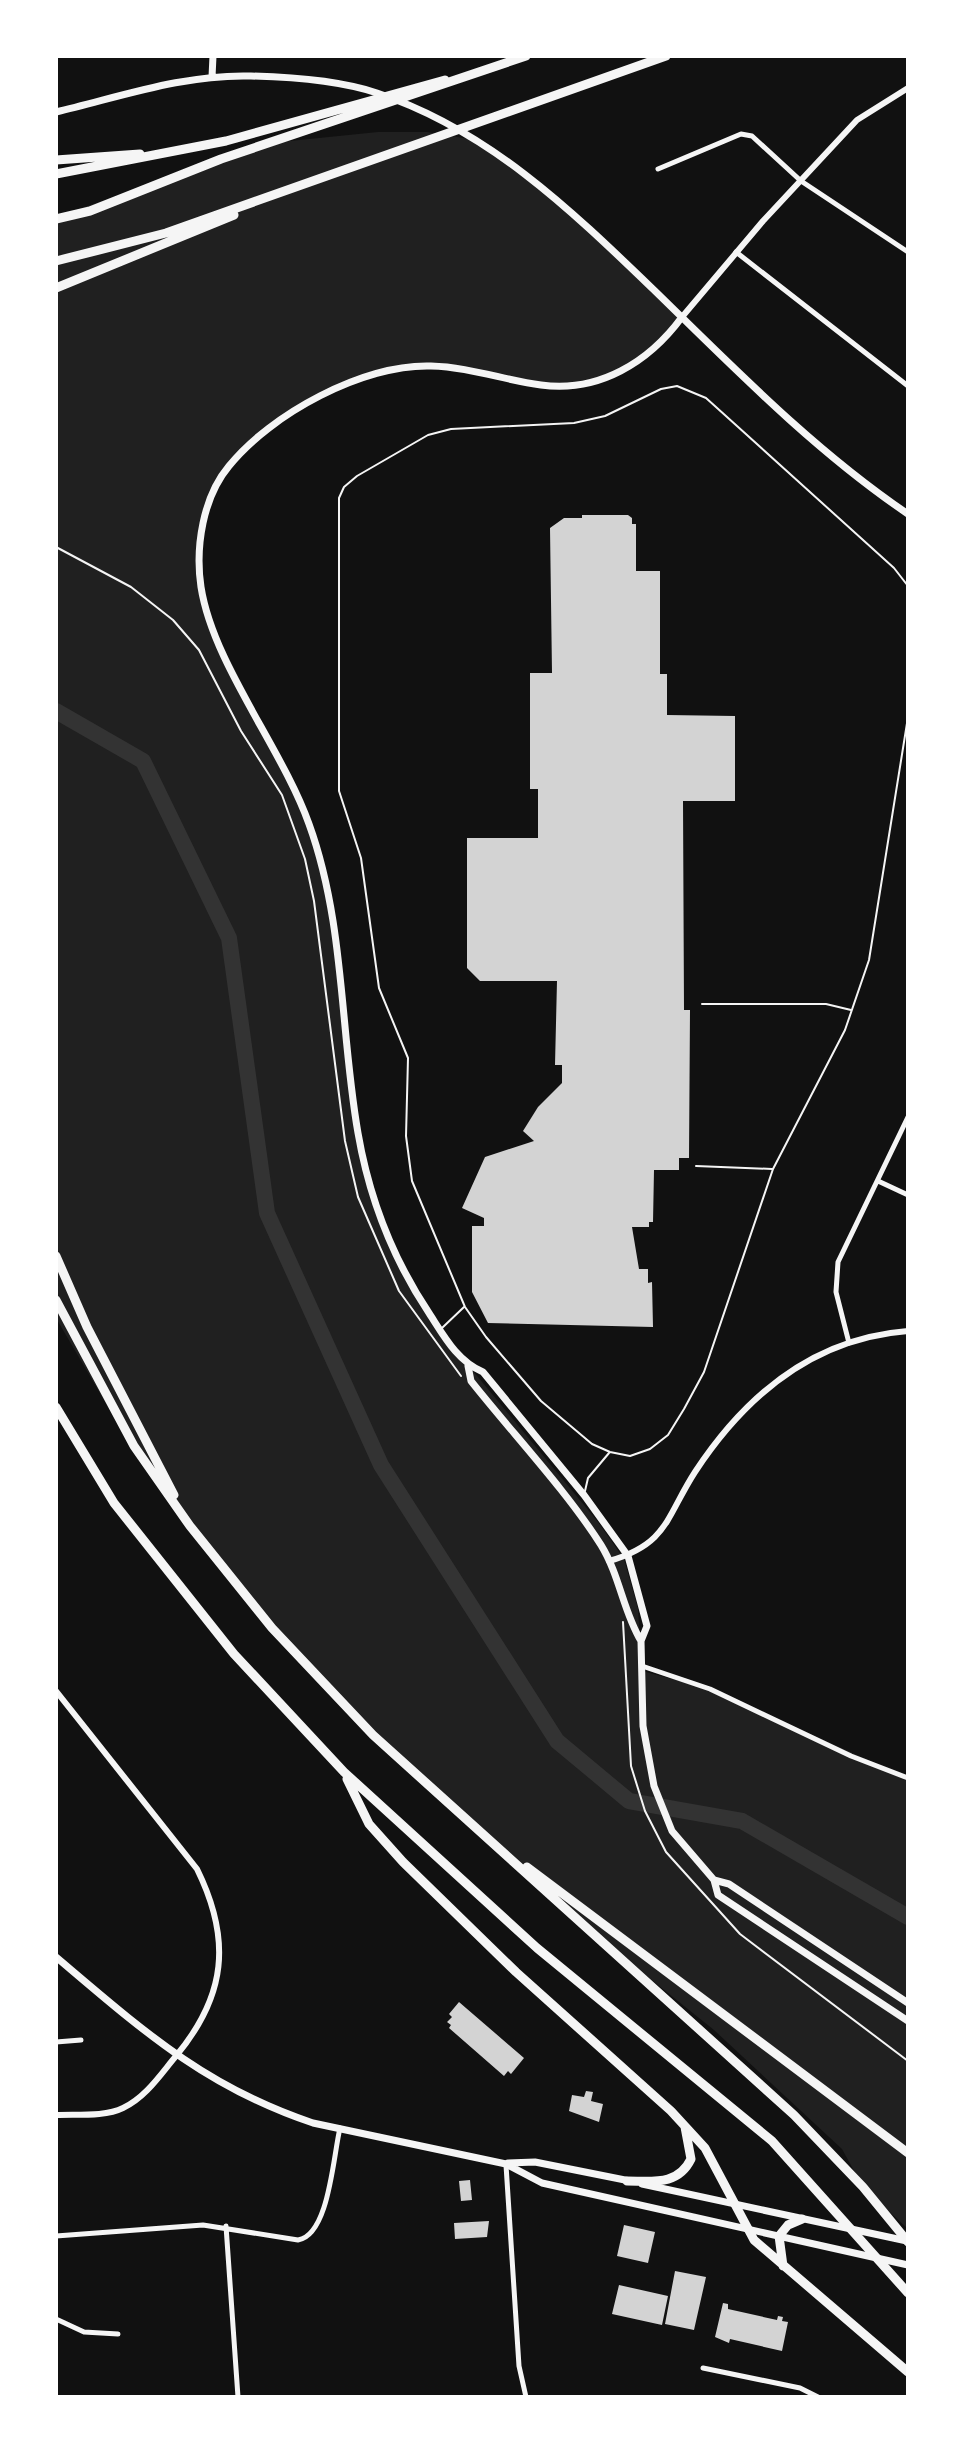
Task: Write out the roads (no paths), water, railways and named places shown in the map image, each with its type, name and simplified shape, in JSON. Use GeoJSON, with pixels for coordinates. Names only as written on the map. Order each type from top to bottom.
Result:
{"type":"FeatureCollection","features":[{"type":"Feature","properties":{"kind":"highway"},"geometry":{"type":"LineString","coordinates":[[56,219],[90,211],[221,159],[526,56]]}},
{"type":"Feature","properties":{"kind":"highway"},"geometry":{"type":"LineString","coordinates":[[56,261],[166,233],[666,56]]}},
{"type":"Feature","properties":{"kind":"highway"},"geometry":{"type":"LineString","coordinates":[[56,174],[226,141],[431,81],[464,77]]}},
{"type":"Feature","properties":{"kind":"highway"},"geometry":{"type":"LineString","coordinates":[[56,160],[120,153],[160,154]]}},
{"type":"Feature","properties":{"kind":"highway"},"geometry":{"type":"LineString","coordinates":[[56,288],[313,183]]}},
{"type":"Feature","properties":{"kind":"highway"},"geometry":{"type":"LineString","coordinates":[[56,1256],[87,1327],[190,1526]]}},
{"type":"Feature","properties":{"kind":"highway"},"geometry":{"type":"LineString","coordinates":[[56,1300],[134,1446],[190,1526],[272,1628],[373,1735],[489,1838],[624,1965],[794,2115],[863,2187],[908,2242]]}},
{"type":"Feature","properties":{"kind":"highway"},"geometry":{"type":"LineString","coordinates":[[56,1407],[114,1503],[234,1654],[344,1772],[537,1948],[772,2141],[824,2195],[908,2292]]}},
{"type":"Feature","properties":{"kind":"highway"},"geometry":{"type":"LineString","coordinates":[[344,1772],[369,1824],[403,1862],[516,1972],[684,2124],[705,2148],[747,2229],[784,2269],[908,2372]]}},
{"type":"Feature","properties":{"kind":"highway"},"geometry":{"type":"LineString","coordinates":[[489,1838],[908,2153]]}},
{"type":"Feature","properties":{"kind":"highway"},"geometry":{"type":"LineString","coordinates":[[627,2181],[666,2181],[682,2174],[691,2159],[684,2124]]}},
{"type":"Feature","properties":{"kind":"highway"},"geometry":{"type":"LineString","coordinates":[[784,2269],[780,2259],[779,2236],[788,2225],[802,2219]]}},
{"type":"Feature","properties":{"kind":"main road"},"geometry":{"type":"LineString","coordinates":[[212,77],[213,56]]}},
{"type":"Feature","properties":{"kind":"main road"},"geometry":{"type":"LineString","coordinates":[[56,112],[147,88],[212,77],[311,80],[377,93],[452,126],[499,154],[575,214],[834,461],[908,514]]}},
{"type":"Feature","properties":{"kind":"main road"},"geometry":{"type":"LineString","coordinates":[[682,317],[668,336],[634,365],[587,383],[543,385],[481,371],[429,366],[387,370],[325,395],[250,441],[225,471],[213,491],[201,535],[201,588],[211,626],[294,787],[321,860],[333,916],[353,1092],[365,1167],[396,1256],[440,1329],[468,1366],[471,1381],[576,1511],[609,1561],[641,1641],[643,1726],[661,1808],[681,1844],[714,1880],[718,1895],[908,2021]]}},
{"type":"Feature","properties":{"kind":"main road"},"geometry":{"type":"LineString","coordinates":[[468,1366],[483,1372],[584,1495],[628,1556],[647,1626],[641,1641]]}},
{"type":"Feature","properties":{"kind":"main road"},"geometry":{"type":"LineString","coordinates":[[714,1880],[729,1884],[908,2003]]}},
{"type":"Feature","properties":{"kind":"main road"},"geometry":{"type":"LineString","coordinates":[[56,1957],[176,2056],[226,2088],[270,2107],[340,2128],[506,2164],[542,2183],[908,2265]]}},
{"type":"Feature","properties":{"kind":"main road"},"geometry":{"type":"LineString","coordinates":[[506,2164],[535,2162],[908,2242]]}},
{"type":"Feature","properties":{"kind":"street"},"geometry":{"type":"LineString","coordinates":[[682,317],[736,252],[857,120],[908,88]]}},
{"type":"Feature","properties":{"kind":"street"},"geometry":{"type":"LineString","coordinates":[[658,169],[741,134],[752,136],[801,181],[908,252]]}},
{"type":"Feature","properties":{"kind":"street"},"geometry":{"type":"LineString","coordinates":[[736,252],[908,386]]}},
{"type":"Feature","properties":{"kind":"street"},"geometry":{"type":"LineString","coordinates":[[849,1343],[837,1300],[836,1273],[845,1242],[908,1117]]}},
{"type":"Feature","properties":{"kind":"street"},"geometry":{"type":"LineString","coordinates":[[878,1181],[908,1195]]}},
{"type":"Feature","properties":{"kind":"street"},"geometry":{"type":"LineString","coordinates":[[609,1561],[628,1556],[663,1530],[713,1445],[762,1390],[805,1362],[849,1343],[908,1331]]}},
{"type":"Feature","properties":{"kind":"street"},"geometry":{"type":"LineString","coordinates":[[642,1666],[710,1689],[851,1756],[908,1778]]}},
{"type":"Feature","properties":{"kind":"street"},"geometry":{"type":"LineString","coordinates":[[56,1691],[197,1869],[210,1895],[220,1933],[217,1988],[204,2020],[153,2085],[122,2109],[56,2115]]}},
{"type":"Feature","properties":{"kind":"street"},"geometry":{"type":"LineString","coordinates":[[56,2042],[81,2040]]}},
{"type":"Feature","properties":{"kind":"street"},"geometry":{"type":"LineString","coordinates":[[56,2236],[226,2226],[298,2240],[313,2234],[320,2224],[340,2128]]}},
{"type":"Feature","properties":{"kind":"street"},"geometry":{"type":"LineString","coordinates":[[506,2164],[519,2366],[526,2397]]}},
{"type":"Feature","properties":{"kind":"street"},"geometry":{"type":"LineString","coordinates":[[226,2226],[238,2397]]}},
{"type":"Feature","properties":{"kind":"street"},"geometry":{"type":"LineString","coordinates":[[56,2319],[84,2332],[118,2334]]}},
{"type":"Feature","properties":{"kind":"street"},"geometry":{"type":"LineString","coordinates":[[703,2368],[800,2388],[818,2397]]}},
{"type":"Feature","properties":{"kind":"lane"},"geometry":{"type":"LineString","coordinates":[[908,586],[894,568],[706,398],[682,386],[661,389],[626,408],[574,423],[534,428],[451,429],[428,435],[370,467],[344,487],[339,498],[339,791],[361,858],[379,988],[408,1058],[406,1142],[412,1181],[465,1307],[493,1347],[541,1401],[592,1444],[610,1452],[630,1456],[650,1449],[668,1435],[684,1409],[704,1372],[773,1169],[852,1010],[869,960],[908,717]]}},
{"type":"Feature","properties":{"kind":"lane"},"geometry":{"type":"LineString","coordinates":[[702,1004],[826,1004],[852,1010]]}},
{"type":"Feature","properties":{"kind":"lane"},"geometry":{"type":"LineString","coordinates":[[696,1166],[773,1169]]}},
{"type":"Feature","properties":{"kind":"lane"},"geometry":{"type":"LineString","coordinates":[[440,1329],[465,1307]]}},
{"type":"Feature","properties":{"kind":"lane"},"geometry":{"type":"LineString","coordinates":[[584,1495],[588,1478],[610,1452]]}},
{"type":"Feature","properties":{"kind":"waterway"},"geometry":{"type":"LineString","coordinates":[[56,711],[143,761],[229,938],[267,1213],[381,1465],[557,1741],[629,1801],[742,1821],[908,1917]]}}]}
